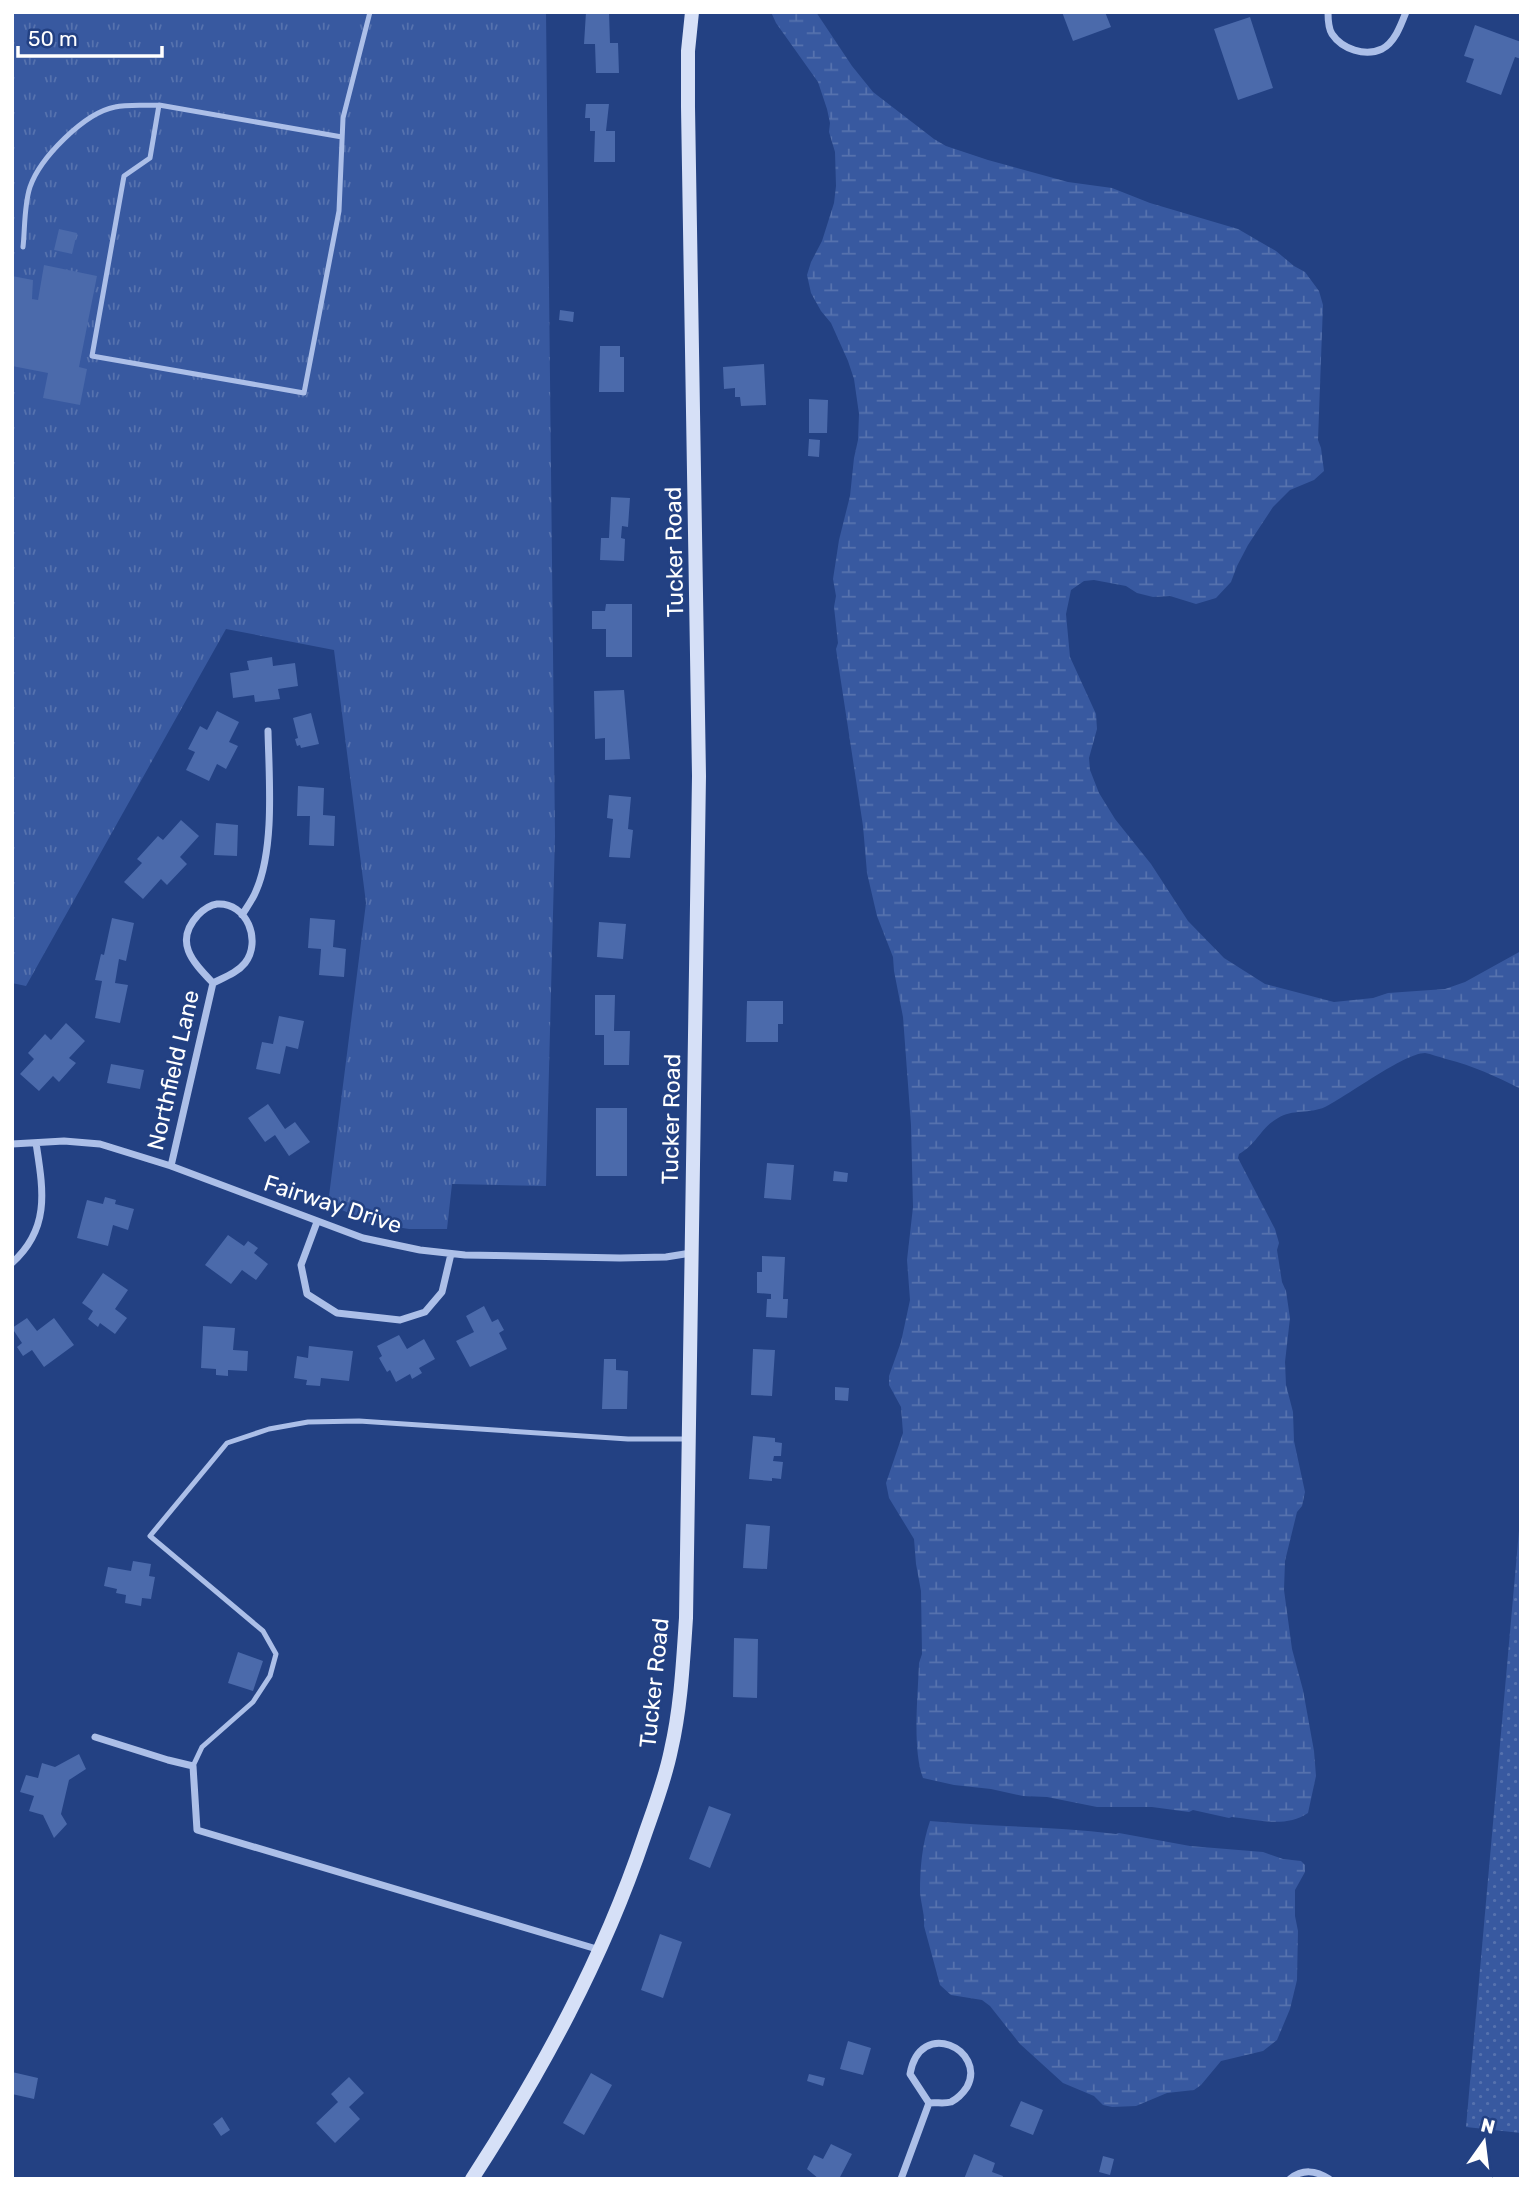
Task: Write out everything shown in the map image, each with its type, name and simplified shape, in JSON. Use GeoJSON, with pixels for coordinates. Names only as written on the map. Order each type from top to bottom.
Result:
{"type":"FeatureCollection","features":[{"type":"Feature","properties":{"kind":"main road","name":"Tucker Road"},"geometry":{"type":"LineString","coordinates":[[472,2179],[534,2079],[601,1950],[658,1800],[676,1726],[686,1618],[699,776],[688,107],[688,51],[692,12]]}},
{"type":"Feature","properties":{"kind":"street"},"geometry":{"type":"LineString","coordinates":[[1328,12],[1331,32],[1343,46],[1361,52],[1382,49],[1399,32],[1406,12]]}},
{"type":"Feature","properties":{"kind":"street"},"geometry":{"type":"LineString","coordinates":[[243,915],[257,890],[265,847],[269,801],[268,731]]}},
{"type":"Feature","properties":{"kind":"street","name":"Northfield Lane"},"geometry":{"type":"LineString","coordinates":[[217,904],[230,907],[243,915],[251,927],[253,944],[247,961],[237,971],[213,983],[194,964],[187,948],[187,935],[191,922],[204,909],[217,904]]}},
{"type":"Feature","properties":{"kind":"street","name":"Northfield Lane"},"geometry":{"type":"LineString","coordinates":[[170,1166],[213,983]]}},
{"type":"Feature","properties":{"kind":"street","name":"Fairway Drive"},"geometry":{"type":"LineString","coordinates":[[12,1144],[78,1141],[100,1144],[170,1166],[317,1222],[386,1244],[451,1254],[643,1258],[691,1253]]}},
{"type":"Feature","properties":{"kind":"street"},"geometry":{"type":"LineString","coordinates":[[12,1263],[33,1238],[41,1217],[41,1175],[36,1143]]}},
{"type":"Feature","properties":{"kind":"street"},"geometry":{"type":"LineString","coordinates":[[317,1222],[301,1265],[307,1294],[337,1313],[400,1320],[425,1312],[442,1292],[451,1254]]}},
{"type":"Feature","properties":{"kind":"street"},"geometry":{"type":"LineString","coordinates":[[95,1737],[193,1766],[197,1830],[601,1950]]}},
{"type":"Feature","properties":{"kind":"street"},"geometry":{"type":"LineString","coordinates":[[949,2044],[956,2047],[966,2058],[969,2082],[965,2090],[951,2102],[929,2103],[911,2074],[912,2064],[924,2047],[949,2044]]}},
{"type":"Feature","properties":{"kind":"street"},"geometry":{"type":"LineString","coordinates":[[901,2179],[929,2103]]}},
{"type":"Feature","properties":{"kind":"street"},"geometry":{"type":"LineString","coordinates":[[1290,2179],[1296,2174],[1309,2171],[1329,2179]]}},
{"type":"Feature","properties":{"kind":"lane"},"geometry":{"type":"LineString","coordinates":[[159,105],[150,158],[124,176],[92,356],[304,393],[339,211],[343,118],[370,12]]}},
{"type":"Feature","properties":{"kind":"lane"},"geometry":{"type":"LineString","coordinates":[[23,247],[29,190],[39,169],[86,119],[114,107],[159,105],[342,137]]}},
{"type":"Feature","properties":{"kind":"lane"},"geometry":{"type":"LineString","coordinates":[[193,1766],[202,1747],[253,1702],[270,1676],[276,1654],[262,1631],[150,1536],[227,1443],[269,1429],[308,1422],[432,1425],[628,1439],[688,1439]]}},
{"type":"Feature","properties":{"kind":"green space"},"geometry":{"type":"Polygon","coordinates":[[[12,12],[546,12],[555,836],[546,1186],[452,1184],[447,1229],[409,1229],[372,1223],[328,1204],[366,903],[334,650],[226,629],[26,986],[12,983],[12,12]]]}},
{"type":"Feature","properties":{"kind":"green space"},"geometry":{"type":"Polygon","coordinates":[[[771,12],[816,12],[873,92],[946,146],[1068,182],[1112,188],[1150,203],[1238,229],[1305,272],[1319,291],[1323,305],[1318,440],[1324,471],[1314,480],[1290,490],[1273,507],[1248,545],[1231,582],[1216,598],[1196,604],[1170,596],[1153,597],[1137,593],[1126,586],[1094,580],[1084,581],[1071,590],[1066,614],[1070,657],[1096,714],[1097,729],[1089,758],[1090,770],[1099,793],[1115,819],[1151,864],[1188,921],[1224,958],[1265,984],[1334,1002],[1373,998],[1388,993],[1445,989],[1465,982],[1521,951],[1521,1089],[1466,1065],[1425,1053],[1416,1055],[1390,1067],[1325,1107],[1289,1113],[1278,1118],[1239,1154],[1238,1158],[1275,1229],[1290,1318],[1285,1362],[1286,1385],[1293,1412],[1294,1441],[1305,1492],[1302,1506],[1297,1512],[1285,1561],[1284,1590],[1292,1649],[1303,1690],[1314,1751],[1316,1776],[1308,1813],[1299,1818],[1272,1822],[1229,1818],[1193,1810],[1189,1812],[1152,1807],[1097,1807],[923,1778],[917,1737],[919,1663],[922,1654],[921,1591],[914,1539],[889,1498],[886,1483],[903,1433],[901,1407],[889,1385],[889,1376],[901,1342],[910,1300],[907,1260],[913,1207],[911,1125],[903,1017],[893,957],[877,916],[867,873],[863,826],[836,649],[838,643],[834,607],[836,596],[833,579],[850,496],[859,414],[854,379],[848,361],[831,323],[811,293],[807,275],[822,241],[834,203],[835,152],[829,132],[827,109],[818,82],[771,12]]]}},
{"type":"Feature","properties":{"kind":"green space"},"geometry":{"type":"Polygon","coordinates":[[[1521,1508],[1521,2133],[1466,2127],[1521,1508]]]}},
{"type":"Feature","properties":{"kind":"green space"},"geometry":{"type":"Polygon","coordinates":[[[930,1821],[1119,1833],[1190,1846],[1263,1852],[1283,1859],[1301,1861],[1305,1865],[1305,1872],[1295,1890],[1297,1980],[1290,2009],[1277,2040],[1263,2051],[1221,2061],[1194,2090],[1167,2093],[1136,2106],[1103,2105],[1094,2096],[1063,2083],[1020,2044],[990,2006],[982,2000],[951,1995],[940,1985],[924,1926],[920,1893],[922,1856],[930,1821]]]}},
{"type":"Feature","properties":{"kind":"building"},"geometry":{"type":"Polygon","coordinates":[[[586,12],[609,12],[610,43],[618,43],[619,73],[596,73],[595,44],[584,44],[586,12]]]}},
{"type":"Feature","properties":{"kind":"building"},"geometry":{"type":"Polygon","coordinates":[[[1062,12],[1105,12],[1111,27],[1073,41],[1062,12]]]}},
{"type":"Feature","properties":{"kind":"building"},"geometry":{"type":"Polygon","coordinates":[[[1250,17],[1273,88],[1238,100],[1214,29],[1250,17]]]}},
{"type":"Feature","properties":{"kind":"building"},"geometry":{"type":"Polygon","coordinates":[[[1475,25],[1521,42],[1521,59],[1515,57],[1501,95],[1466,82],[1474,59],[1464,56],[1475,25]]]}},
{"type":"Feature","properties":{"kind":"building"},"geometry":{"type":"Polygon","coordinates":[[[586,104],[609,104],[606,131],[615,131],[615,162],[594,162],[595,131],[590,131],[590,118],[585,118],[586,104]]]}},
{"type":"Feature","properties":{"kind":"building"},"geometry":{"type":"Polygon","coordinates":[[[59,229],[77,233],[72,254],[54,250],[59,229]]]}},
{"type":"Feature","properties":{"kind":"building"},"geometry":{"type":"Polygon","coordinates":[[[44,265],[97,276],[79,367],[87,369],[80,405],[43,398],[48,373],[12,366],[12,276],[33,280],[32,299],[38,300],[44,265]]]}},
{"type":"Feature","properties":{"kind":"building"},"geometry":{"type":"Polygon","coordinates":[[[560,310],[574,312],[573,322],[559,320],[560,310]]]}},
{"type":"Feature","properties":{"kind":"building"},"geometry":{"type":"Polygon","coordinates":[[[600,346],[620,346],[620,357],[624,357],[624,392],[599,392],[600,346]]]}},
{"type":"Feature","properties":{"kind":"building"},"geometry":{"type":"Polygon","coordinates":[[[764,364],[766,405],[741,406],[740,397],[735,397],[735,388],[724,389],[723,367],[764,364]]]}},
{"type":"Feature","properties":{"kind":"building"},"geometry":{"type":"Polygon","coordinates":[[[809,399],[828,400],[827,433],[809,433],[809,399]]]}},
{"type":"Feature","properties":{"kind":"building"},"geometry":{"type":"Polygon","coordinates":[[[809,439],[820,440],[819,457],[808,456],[809,439]]]}},
{"type":"Feature","properties":{"kind":"building"},"geometry":{"type":"Polygon","coordinates":[[[611,497],[630,498],[628,527],[622,526],[621,538],[625,539],[624,561],[600,560],[601,538],[609,538],[611,497]]]}},
{"type":"Feature","properties":{"kind":"building"},"geometry":{"type":"Polygon","coordinates":[[[606,604],[632,604],[632,657],[606,657],[606,629],[592,629],[592,611],[605,611],[606,604]]]}},
{"type":"Feature","properties":{"kind":"building"},"geometry":{"type":"Polygon","coordinates":[[[272,657],[273,666],[295,663],[298,686],[278,689],[280,699],[255,702],[254,695],[233,698],[230,673],[249,670],[247,661],[272,657]]]}},
{"type":"Feature","properties":{"kind":"building"},"geometry":{"type":"Polygon","coordinates":[[[624,690],[630,759],[605,760],[605,738],[595,739],[594,691],[624,690]]]}},
{"type":"Feature","properties":{"kind":"building"},"geometry":{"type":"Polygon","coordinates":[[[217,711],[239,722],[229,742],[238,746],[226,769],[217,764],[209,781],[186,770],[195,752],[188,749],[200,726],[207,730],[217,711]]]}},
{"type":"Feature","properties":{"kind":"building"},"geometry":{"type":"Polygon","coordinates":[[[311,713],[319,744],[301,748],[300,745],[297,746],[295,739],[298,738],[293,718],[311,713]]]}},
{"type":"Feature","properties":{"kind":"building"},"geometry":{"type":"Polygon","coordinates":[[[298,786],[324,788],[323,815],[335,816],[334,846],[309,845],[310,816],[297,816],[298,786]]]}},
{"type":"Feature","properties":{"kind":"building"},"geometry":{"type":"Polygon","coordinates":[[[609,795],[631,797],[628,829],[633,830],[630,858],[609,857],[613,819],[607,818],[609,795]]]}},
{"type":"Feature","properties":{"kind":"building"},"geometry":{"type":"Polygon","coordinates":[[[181,820],[199,836],[180,857],[187,864],[167,885],[161,879],[143,899],[124,882],[142,863],[137,859],[158,836],[163,840],[181,820]]]}},
{"type":"Feature","properties":{"kind":"building"},"geometry":{"type":"Polygon","coordinates":[[[216,823],[238,825],[237,856],[214,855],[216,823]]]}},
{"type":"Feature","properties":{"kind":"building"},"geometry":{"type":"Polygon","coordinates":[[[112,918],[134,923],[126,961],[119,959],[115,983],[128,985],[120,1023],[95,1018],[102,981],[95,980],[112,918]]]}},
{"type":"Feature","properties":{"kind":"building"},"geometry":{"type":"Polygon","coordinates":[[[310,918],[335,920],[333,947],[346,949],[344,977],[319,975],[321,949],[308,948],[310,918]]]}},
{"type":"Feature","properties":{"kind":"building"},"geometry":{"type":"Polygon","coordinates":[[[599,922],[626,924],[623,959],[597,957],[599,922]]]}},
{"type":"Feature","properties":{"kind":"building"},"geometry":{"type":"Polygon","coordinates":[[[595,995],[615,995],[614,1031],[630,1031],[629,1065],[604,1065],[604,1035],[595,1035],[595,995]]]}},
{"type":"Feature","properties":{"kind":"building"},"geometry":{"type":"Polygon","coordinates":[[[747,1001],[783,1001],[783,1024],[778,1024],[778,1042],[746,1042],[747,1001]]]}},
{"type":"Feature","properties":{"kind":"building"},"geometry":{"type":"Polygon","coordinates":[[[279,1016],[304,1021],[298,1049],[286,1046],[280,1074],[256,1069],[262,1042],[273,1044],[279,1016]]]}},
{"type":"Feature","properties":{"kind":"building"},"geometry":{"type":"Polygon","coordinates":[[[66,1023],[85,1041],[69,1058],[76,1063],[59,1082],[53,1076],[39,1091],[20,1074],[34,1059],[28,1053],[45,1034],[51,1040],[66,1023]]]}},
{"type":"Feature","properties":{"kind":"building"},"geometry":{"type":"Polygon","coordinates":[[[111,1064],[144,1070],[140,1089],[107,1083],[111,1064]]]}},
{"type":"Feature","properties":{"kind":"building"},"geometry":{"type":"Polygon","coordinates":[[[268,1104],[285,1129],[295,1122],[310,1142],[289,1156],[275,1135],[265,1142],[248,1118],[268,1104]]]}},
{"type":"Feature","properties":{"kind":"building"},"geometry":{"type":"Polygon","coordinates":[[[596,1108],[627,1108],[627,1176],[596,1176],[596,1108]]]}},
{"type":"Feature","properties":{"kind":"building"},"geometry":{"type":"Polygon","coordinates":[[[767,1163],[794,1165],[791,1200],[764,1198],[767,1163]]]}},
{"type":"Feature","properties":{"kind":"building"},"geometry":{"type":"Polygon","coordinates":[[[834,1171],[848,1173],[847,1182],[833,1181],[834,1171]]]}},
{"type":"Feature","properties":{"kind":"building"},"geometry":{"type":"Polygon","coordinates":[[[105,1197],[116,1200],[115,1204],[134,1209],[128,1230],[113,1225],[108,1246],[77,1238],[87,1200],[103,1204],[105,1197]]]}},
{"type":"Feature","properties":{"kind":"building"},"geometry":{"type":"Polygon","coordinates":[[[228,1235],[244,1246],[248,1241],[258,1248],[254,1253],[268,1264],[256,1280],[242,1270],[231,1284],[205,1265],[228,1235]]]}},
{"type":"Feature","properties":{"kind":"building"},"geometry":{"type":"Polygon","coordinates":[[[762,1256],[785,1257],[783,1299],[788,1299],[787,1318],[766,1317],[767,1299],[771,1299],[771,1294],[757,1293],[757,1272],[762,1272],[762,1256]]]}},
{"type":"Feature","properties":{"kind":"building"},"geometry":{"type":"Polygon","coordinates":[[[103,1273],[128,1290],[115,1309],[127,1318],[115,1334],[100,1323],[98,1327],[88,1319],[93,1311],[82,1303],[103,1273]]]}},
{"type":"Feature","properties":{"kind":"building"},"geometry":{"type":"Polygon","coordinates":[[[484,1306],[492,1322],[498,1319],[504,1330],[499,1333],[507,1349],[470,1367],[456,1341],[474,1332],[466,1316],[484,1306]]]}},
{"type":"Feature","properties":{"kind":"building"},"geometry":{"type":"Polygon","coordinates":[[[27,1318],[37,1331],[54,1318],[74,1345],[44,1367],[32,1350],[23,1356],[17,1347],[22,1343],[12,1328],[27,1318]]]}},
{"type":"Feature","properties":{"kind":"building"},"geometry":{"type":"Polygon","coordinates":[[[203,1326],[235,1328],[233,1350],[248,1351],[247,1371],[228,1370],[228,1376],[216,1375],[216,1369],[201,1368],[203,1326]]]}},
{"type":"Feature","properties":{"kind":"building"},"geometry":{"type":"Polygon","coordinates":[[[399,1335],[407,1349],[424,1339],[435,1359],[419,1368],[422,1373],[412,1379],[410,1374],[396,1382],[379,1358],[382,1356],[377,1346],[399,1335]]]}},
{"type":"Feature","properties":{"kind":"building"},"geometry":{"type":"Polygon","coordinates":[[[309,1346],[353,1351],[349,1381],[321,1378],[320,1386],[306,1385],[307,1380],[294,1378],[297,1356],[308,1358],[309,1346]]]}},
{"type":"Feature","properties":{"kind":"building"},"geometry":{"type":"Polygon","coordinates":[[[753,1349],[775,1350],[772,1396],[751,1395],[753,1349]]]}},
{"type":"Feature","properties":{"kind":"building"},"geometry":{"type":"Polygon","coordinates":[[[604,1359],[616,1359],[616,1370],[628,1371],[627,1409],[602,1409],[604,1359]]]}},
{"type":"Feature","properties":{"kind":"building"},"geometry":{"type":"Polygon","coordinates":[[[835,1387],[849,1388],[848,1401],[835,1400],[835,1387]]]}},
{"type":"Feature","properties":{"kind":"building"},"geometry":{"type":"Polygon","coordinates":[[[753,1436],[775,1438],[775,1442],[782,1443],[781,1456],[774,1456],[773,1461],[783,1462],[781,1479],[749,1479],[753,1436]]]}},
{"type":"Feature","properties":{"kind":"building"},"geometry":{"type":"Polygon","coordinates":[[[746,1524],[770,1526],[767,1569],[743,1568],[746,1524]]]}},
{"type":"Feature","properties":{"kind":"building"},"geometry":{"type":"Polygon","coordinates":[[[133,1561],[151,1564],[149,1576],[155,1577],[151,1599],[142,1598],[141,1606],[125,1603],[126,1595],[116,1593],[117,1589],[104,1586],[108,1567],[131,1571],[133,1561]]]}},
{"type":"Feature","properties":{"kind":"building"},"geometry":{"type":"Polygon","coordinates":[[[734,1638],[758,1639],[757,1698],[733,1697],[734,1638]]]}},
{"type":"Feature","properties":{"kind":"building"},"geometry":{"type":"Polygon","coordinates":[[[238,1652],[263,1661],[253,1691],[228,1683],[238,1652]]]}},
{"type":"Feature","properties":{"kind":"building"},"geometry":{"type":"Polygon","coordinates":[[[79,1754],[86,1769],[69,1780],[61,1814],[67,1824],[54,1838],[43,1815],[29,1811],[34,1796],[20,1792],[26,1775],[38,1778],[42,1763],[55,1767],[79,1754]]]}},
{"type":"Feature","properties":{"kind":"building"},"geometry":{"type":"Polygon","coordinates":[[[709,1806],[731,1814],[710,1868],[689,1859],[709,1806]]]}},
{"type":"Feature","properties":{"kind":"building"},"geometry":{"type":"Polygon","coordinates":[[[660,1934],[682,1942],[663,1998],[641,1990],[660,1934]]]}},
{"type":"Feature","properties":{"kind":"building"},"geometry":{"type":"Polygon","coordinates":[[[848,2041],[871,2048],[863,2075],[840,2069],[848,2041]]]}},
{"type":"Feature","properties":{"kind":"building"},"geometry":{"type":"Polygon","coordinates":[[[12,2072],[38,2078],[34,2099],[12,2094],[12,2072]]]}},
{"type":"Feature","properties":{"kind":"building"},"geometry":{"type":"Polygon","coordinates":[[[591,2073],[612,2085],[584,2135],[563,2123],[591,2073]]]}},
{"type":"Feature","properties":{"kind":"building"},"geometry":{"type":"Polygon","coordinates":[[[809,2074],[825,2078],[823,2086],[807,2081],[809,2074]]]}},
{"type":"Feature","properties":{"kind":"building"},"geometry":{"type":"Polygon","coordinates":[[[349,2077],[364,2093],[349,2107],[360,2119],[335,2143],[316,2123],[338,2102],[331,2094],[349,2077]]]}},
{"type":"Feature","properties":{"kind":"building"},"geometry":{"type":"Polygon","coordinates":[[[1021,2101],[1043,2110],[1033,2135],[1010,2126],[1021,2101]]]}},
{"type":"Feature","properties":{"kind":"building"},"geometry":{"type":"Polygon","coordinates":[[[222,2117],[230,2130],[221,2136],[213,2124],[222,2117]]]}},
{"type":"Feature","properties":{"kind":"building"},"geometry":{"type":"Polygon","coordinates":[[[831,2144],[852,2154],[839,2179],[819,2179],[807,2169],[814,2155],[823,2159],[831,2144]]]}},
{"type":"Feature","properties":{"kind":"building"},"geometry":{"type":"Polygon","coordinates":[[[974,2154],[995,2163],[992,2172],[1003,2176],[1002,2179],[964,2179],[974,2154]]]}},
{"type":"Feature","properties":{"kind":"building"},"geometry":{"type":"Polygon","coordinates":[[[1103,2156],[1114,2159],[1110,2175],[1099,2172],[1103,2156]]]}}]}
